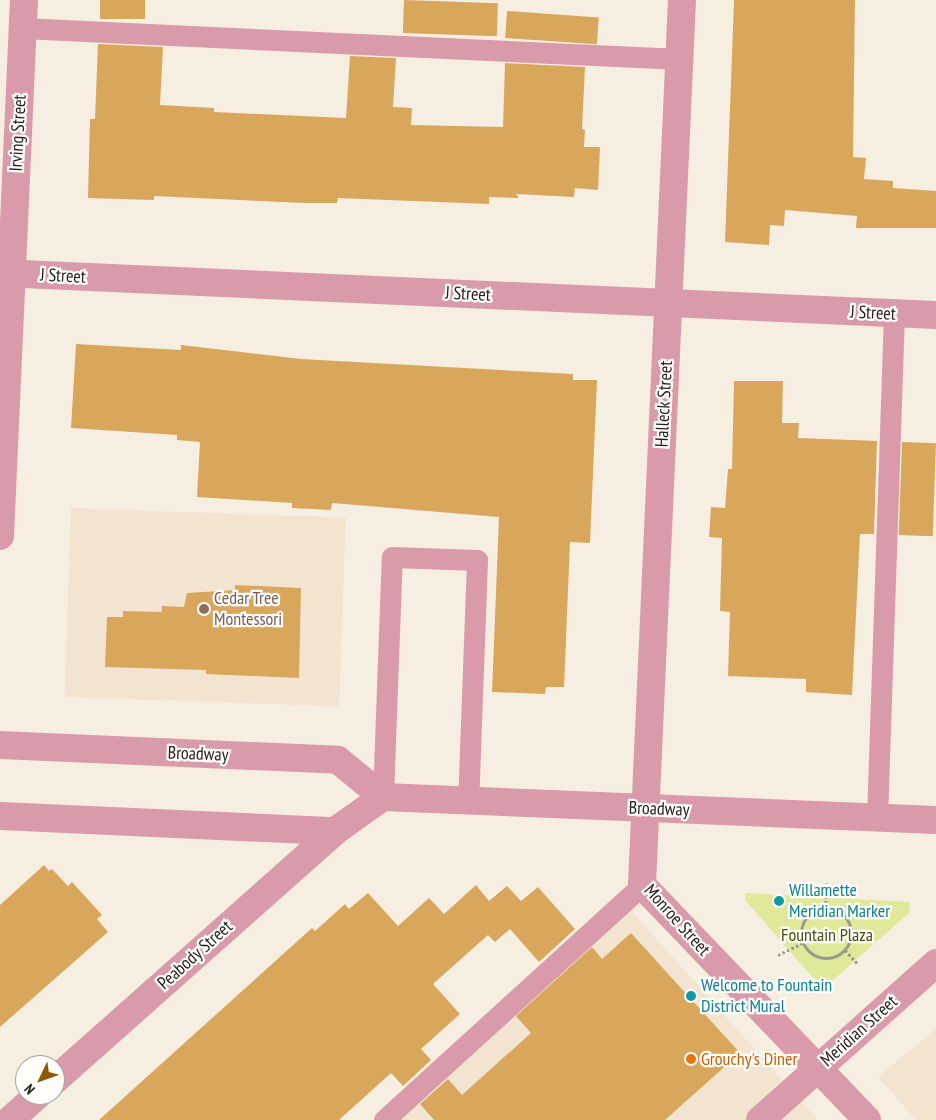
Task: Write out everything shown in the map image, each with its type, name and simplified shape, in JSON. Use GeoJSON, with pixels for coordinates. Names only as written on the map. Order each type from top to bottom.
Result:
{"type":"FeatureCollection","features":[{"type":"Feature","properties":{"kind":"street","name":"Irving Street"},"geometry":{"type":"LineString","coordinates":[[0,536],[6,273],[24,0]]}},
{"type":"Feature","properties":{"kind":"street","name":"Halleck Street"},"geometry":{"type":"LineString","coordinates":[[646,808],[682,0]]}},
{"type":"Feature","properties":{"kind":"street","name":"J Street"},"geometry":{"type":"LineString","coordinates":[[6,273],[936,316]]}},
{"type":"Feature","properties":{"kind":"street","name":"Broadway"},"geometry":{"type":"LineString","coordinates":[[0,745],[338,760],[383,797],[936,820]]}},
{"type":"Feature","properties":{"kind":"street"},"geometry":{"type":"LineString","coordinates":[[0,816],[335,831],[383,797]]}},
{"type":"Feature","properties":{"kind":"street","name":"Monroe Street"},"geometry":{"type":"LineString","coordinates":[[646,808],[642,885],[771,1022],[820,1067],[867,1120]]}},
{"type":"Feature","properties":{"kind":"street","name":"Peabody Street"},"geometry":{"type":"LineString","coordinates":[[65,1071],[335,831]]}},
{"type":"Feature","properties":{"kind":"street","name":"Meridian Street"},"geometry":{"type":"LineString","coordinates":[[760,1120],[936,963]]}},
{"type":"Feature","properties":{"kind":"street"},"geometry":{"type":"LineString","coordinates":[[10,1120],[27,1105]]}},
{"type":"Feature","properties":{"kind":"lane"},"geometry":{"type":"LineString","coordinates":[[22,28],[679,59]]}},
{"type":"Feature","properties":{"kind":"lane"},"geometry":{"type":"LineString","coordinates":[[877,818],[894,314]]}},
{"type":"Feature","properties":{"kind":"lane"},"geometry":{"type":"LineString","coordinates":[[383,797],[392,557],[477,560],[468,800]]}},
{"type":"Feature","properties":{"kind":"lane"},"geometry":{"type":"LineString","coordinates":[[384,1120],[642,885]]}},
{"type":"Feature","properties":{"kind":"path"},"geometry":{"type":"LineString","coordinates":[[826,883],[826,908]]}},
{"type":"Feature","properties":{"kind":"path"},"geometry":{"type":"LineString","coordinates":[[818,909],[834,909],[848,919],[851,935],[845,950],[838,955],[822,958],[808,950],[803,943],[802,927],[805,919],[818,909]]}},
{"type":"Feature","properties":{"kind":"path"},"geometry":{"type":"LineString","coordinates":[[778,955],[803,943]]}},
{"type":"Feature","properties":{"kind":"path"},"geometry":{"type":"LineString","coordinates":[[845,950],[857,963]]}},
{"type":"Feature","properties":{"kind":"shaded area","name":"Cedar Tree Montessori"},"geometry":{"type":"Polygon","coordinates":[[[71,508],[346,518],[339,706],[64,697],[71,508]]]}},
{"type":"Feature","properties":{"kind":"shaded area"},"geometry":{"type":"Polygon","coordinates":[[[628,907],[818,1120],[392,1120],[628,907]]]}},
{"type":"Feature","properties":{"kind":"shaded area"},"geometry":{"type":"Polygon","coordinates":[[[936,1029],[936,1120],[916,1120],[878,1077],[936,1029]]]}},
{"type":"Feature","properties":{"kind":"green space","name":"Fountain Plaza"},"geometry":{"type":"Polygon","coordinates":[[[746,893],[910,902],[909,913],[823,989],[745,900],[746,893]]]}},
{"type":"Feature","properties":{"kind":"building"},"geometry":{"type":"Polygon","coordinates":[[[100,0],[145,0],[145,19],[100,19],[100,0]]]}},
{"type":"Feature","properties":{"kind":"building"},"geometry":{"type":"Polygon","coordinates":[[[404,0],[498,3],[497,36],[403,33],[404,0]]]}},
{"type":"Feature","properties":{"kind":"building"},"geometry":{"type":"Polygon","coordinates":[[[734,0],[855,0],[853,157],[866,158],[864,179],[893,181],[893,188],[936,191],[936,228],[856,228],[857,216],[785,210],[784,226],[770,225],[769,245],[725,242],[734,0]]]}},
{"type":"Feature","properties":{"kind":"building"},"geometry":{"type":"Polygon","coordinates":[[[507,11],[599,17],[597,44],[505,38],[507,11]]]}},
{"type":"Feature","properties":{"kind":"building"},"geometry":{"type":"Polygon","coordinates":[[[98,44],[163,47],[160,105],[214,108],[214,112],[346,118],[350,56],[396,58],[393,107],[412,108],[411,125],[503,127],[505,63],[585,67],[582,129],[585,130],[584,147],[600,147],[598,190],[575,188],[574,197],[516,194],[519,198],[489,197],[489,204],[338,198],[337,203],[305,203],[154,196],[154,200],[88,198],[90,119],[95,119],[98,44]]]}},
{"type":"Feature","properties":{"kind":"building"},"geometry":{"type":"Polygon","coordinates":[[[76,344],[181,350],[181,345],[301,359],[573,374],[573,380],[597,380],[590,543],[570,542],[564,687],[546,687],[545,694],[492,692],[499,517],[332,503],[331,510],[292,508],[292,503],[197,497],[200,442],[177,440],[177,435],[71,428],[76,344]]]}},
{"type":"Feature","properties":{"kind":"building"},"geometry":{"type":"Polygon","coordinates":[[[734,381],[783,381],[782,423],[799,423],[798,438],[877,441],[874,534],[860,534],[852,695],[806,692],[806,679],[728,676],[730,612],[720,611],[722,538],[709,537],[711,507],[725,508],[728,469],[732,469],[734,381]]]}},
{"type":"Feature","properties":{"kind":"building"},"geometry":{"type":"Polygon","coordinates":[[[902,442],[936,443],[933,536],[899,535],[902,442]]]}},
{"type":"Feature","properties":{"kind":"building"},"geometry":{"type":"Polygon","coordinates":[[[235,585],[301,588],[299,678],[206,674],[206,670],[105,667],[107,617],[123,617],[123,611],[162,612],[162,606],[184,607],[187,593],[235,590],[235,585]]]}},
{"type":"Feature","properties":{"kind":"building"},"geometry":{"type":"Polygon","coordinates":[[[44,865],[49,871],[52,869],[68,886],[72,882],[102,915],[97,919],[108,932],[0,1027],[0,905],[44,865]]]}},
{"type":"Feature","properties":{"kind":"building"},"geometry":{"type":"Polygon","coordinates":[[[476,885],[489,901],[507,886],[521,901],[538,887],[575,929],[539,962],[510,929],[495,942],[488,935],[433,984],[460,1014],[421,1049],[431,1060],[403,1086],[391,1073],[339,1120],[99,1120],[312,928],[315,931],[345,904],[349,909],[368,893],[398,926],[429,898],[444,914],[476,885]]]}},
{"type":"Feature","properties":{"kind":"building"},"geometry":{"type":"Polygon","coordinates":[[[631,933],[740,1053],[665,1120],[434,1120],[420,1104],[448,1079],[462,1095],[531,1033],[516,1016],[592,947],[602,959],[631,933]]]}},
{"type":"Feature","properties":{"kind":"place","name":"Cedar Tree Montessori"},"geometry":{"type":"Point","coordinates":[204,609]}},
{"type":"Feature","properties":{"kind":"place","name":"Willamette Meridian Marker"},"geometry":{"type":"Point","coordinates":[779,901]}},
{"type":"Feature","properties":{"kind":"place","name":"Welcome to Fountain District Mural"},"geometry":{"type":"Point","coordinates":[691,996]}},
{"type":"Feature","properties":{"kind":"place","name":"Grouchy's Diner"},"geometry":{"type":"Point","coordinates":[691,1059]}}]}
